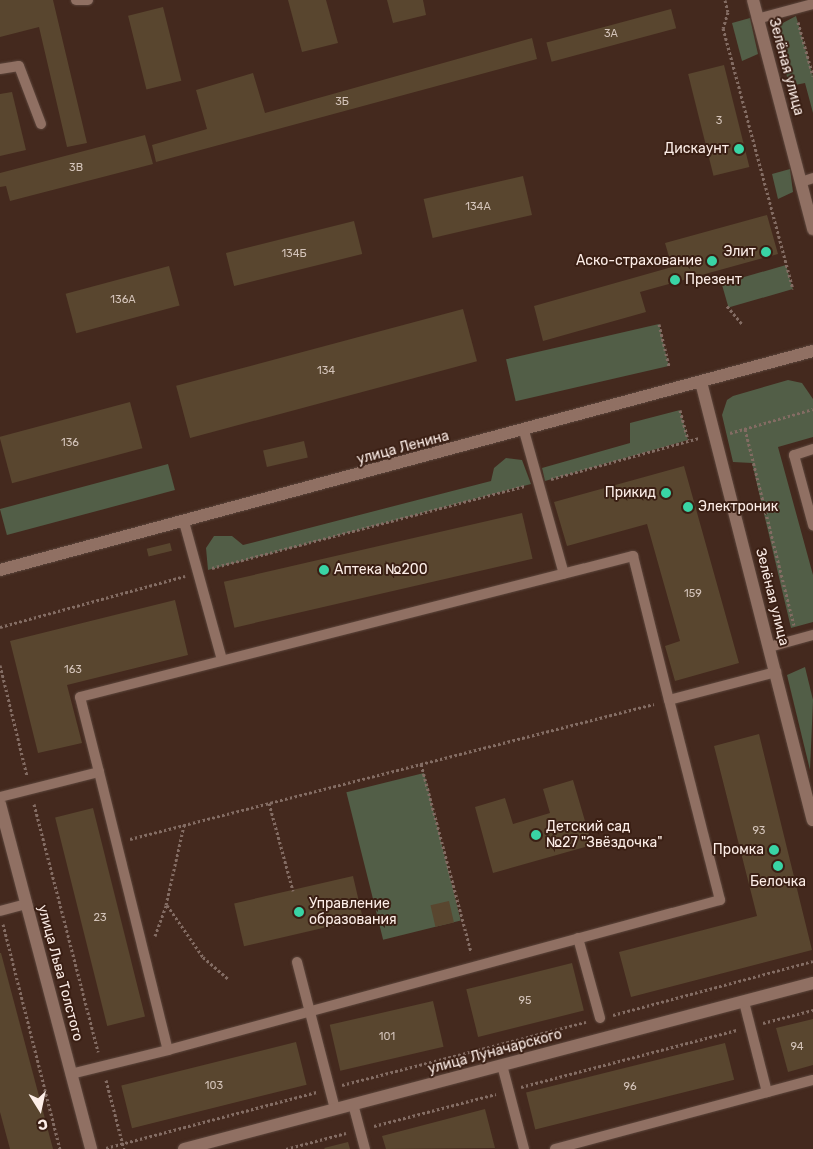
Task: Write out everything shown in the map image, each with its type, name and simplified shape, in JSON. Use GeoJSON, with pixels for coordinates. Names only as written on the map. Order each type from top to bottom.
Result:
{"type":"FeatureCollection","features":[{"type":"Feature","properties":{"kind":"street","name":"Зелёная улица"},"geometry":{"type":"LineString","coordinates":[[752,0],[807,180],[813,229]]}},
{"type":"Feature","properties":{"kind":"street","name":"улица Ленина"},"geometry":{"type":"LineString","coordinates":[[0,570],[524,431],[813,350]]}},
{"type":"Feature","properties":{"kind":"street","name":"Зелёная улица"},"geometry":{"type":"LineString","coordinates":[[701,382],[813,820]]}},
{"type":"Feature","properties":{"kind":"street","name":"улица Льва Толстого"},"geometry":{"type":"LineString","coordinates":[[0,804],[91,1149]]}},
{"type":"Feature","properties":{"kind":"street","name":"улица Луначарского"},"geometry":{"type":"LineString","coordinates":[[184,1149],[813,984]]}},
{"type":"Feature","properties":{"kind":"lane"},"geometry":{"type":"LineString","coordinates":[[76,0],[88,0]]}},
{"type":"Feature","properties":{"kind":"lane"},"geometry":{"type":"LineString","coordinates":[[757,19],[813,4]]}},
{"type":"Feature","properties":{"kind":"lane"},"geometry":{"type":"LineString","coordinates":[[0,69],[19,66],[41,124]]}},
{"type":"Feature","properties":{"kind":"lane"},"geometry":{"type":"LineString","coordinates":[[524,431],[564,574]]}},
{"type":"Feature","properties":{"kind":"lane"},"geometry":{"type":"LineString","coordinates":[[813,449],[794,455],[813,525]]}},
{"type":"Feature","properties":{"kind":"lane"},"geometry":{"type":"LineString","coordinates":[[184,522],[222,660]]}},
{"type":"Feature","properties":{"kind":"lane"},"geometry":{"type":"LineString","coordinates":[[71,1074],[168,1050],[311,1012],[720,900],[632,556],[80,697],[168,1050]]}},
{"type":"Feature","properties":{"kind":"lane"},"geometry":{"type":"LineString","coordinates":[[769,647],[813,635]]}},
{"type":"Feature","properties":{"kind":"lane"},"geometry":{"type":"LineString","coordinates":[[669,700],[776,672]]}},
{"type":"Feature","properties":{"kind":"lane"},"geometry":{"type":"LineString","coordinates":[[0,797],[98,772]]}},
{"type":"Feature","properties":{"kind":"lane"},"geometry":{"type":"LineString","coordinates":[[0,912],[26,904]]}},
{"type":"Feature","properties":{"kind":"lane"},"geometry":{"type":"LineString","coordinates":[[578,938],[600,1018]]}},
{"type":"Feature","properties":{"kind":"lane"},"geometry":{"type":"LineString","coordinates":[[297,962],[335,1109]]}},
{"type":"Feature","properties":{"kind":"lane"},"geometry":{"type":"LineString","coordinates":[[744,1002],[767,1092]]}},
{"type":"Feature","properties":{"kind":"lane"},"geometry":{"type":"LineString","coordinates":[[502,1065],[524,1149]]}},
{"type":"Feature","properties":{"kind":"lane"},"geometry":{"type":"LineString","coordinates":[[555,1149],[813,1080]]}},
{"type":"Feature","properties":{"kind":"lane"},"geometry":{"type":"LineString","coordinates":[[353,1104],[365,1149]]}},
{"type":"Feature","properties":{"kind":"path"},"geometry":{"type":"LineString","coordinates":[[725,0],[728,12],[723,28],[793,288]]}},
{"type":"Feature","properties":{"kind":"path"},"geometry":{"type":"LineString","coordinates":[[794,9],[813,76]]}},
{"type":"Feature","properties":{"kind":"path"},"geometry":{"type":"LineString","coordinates":[[727,306],[742,324]]}},
{"type":"Feature","properties":{"kind":"path"},"geometry":{"type":"LineString","coordinates":[[659,324],[670,366]]}},
{"type":"Feature","properties":{"kind":"path"},"geometry":{"type":"LineString","coordinates":[[0,627],[198,572],[538,483],[688,440],[745,429],[813,409]]}},
{"type":"Feature","properties":{"kind":"path"},"geometry":{"type":"LineString","coordinates":[[680,410],[688,440]]}},
{"type":"Feature","properties":{"kind":"path"},"geometry":{"type":"LineString","coordinates":[[745,429],[797,639]]}},
{"type":"Feature","properties":{"kind":"path"},"geometry":{"type":"LineString","coordinates":[[0,666],[124,1149]]}},
{"type":"Feature","properties":{"kind":"path"},"geometry":{"type":"LineString","coordinates":[[115,843],[669,700]]}},
{"type":"Feature","properties":{"kind":"path"},"geometry":{"type":"LineString","coordinates":[[422,764],[474,966]]}},
{"type":"Feature","properties":{"kind":"path"},"geometry":{"type":"LineString","coordinates":[[269,803],[293,891]]}},
{"type":"Feature","properties":{"kind":"path"},"geometry":{"type":"LineString","coordinates":[[144,957],[166,905],[184,825]]}},
{"type":"Feature","properties":{"kind":"path"},"geometry":{"type":"LineString","coordinates":[[166,905],[203,957],[228,979]]}},
{"type":"Feature","properties":{"kind":"path"},"geometry":{"type":"LineString","coordinates":[[0,912],[60,1149]]}},
{"type":"Feature","properties":{"kind":"path"},"geometry":{"type":"LineString","coordinates":[[103,1149],[813,961]]}},
{"type":"Feature","properties":{"kind":"path"},"geometry":{"type":"LineString","coordinates":[[286,1149],[813,1010]]}},
{"type":"Feature","properties":{"kind":"green space"},"geometry":{"type":"Polygon","coordinates":[[[796,16],[813,76],[813,113],[805,83],[795,85],[788,81],[777,35],[779,25],[796,16]]]}},
{"type":"Feature","properties":{"kind":"green space"},"geometry":{"type":"Polygon","coordinates":[[[750,18],[758,54],[742,61],[732,23],[750,18]]]}},
{"type":"Feature","properties":{"kind":"green space"},"geometry":{"type":"Polygon","coordinates":[[[790,169],[793,192],[778,199],[772,174],[790,169]]]}},
{"type":"Feature","properties":{"kind":"green space"},"geometry":{"type":"Polygon","coordinates":[[[786,265],[793,289],[728,307],[722,283],[786,265]]]}},
{"type":"Feature","properties":{"kind":"green space"},"geometry":{"type":"Polygon","coordinates":[[[659,324],[669,366],[516,401],[506,359],[659,324]]]}},
{"type":"Feature","properties":{"kind":"green space"},"geometry":{"type":"Polygon","coordinates":[[[788,380],[802,383],[813,399],[813,437],[778,447],[813,575],[813,622],[791,628],[752,463],[733,462],[722,415],[727,400],[733,396],[788,380]]]}},
{"type":"Feature","properties":{"kind":"green space"},"geometry":{"type":"Polygon","coordinates":[[[680,410],[688,440],[545,481],[542,468],[630,443],[630,423],[680,410]]]}},
{"type":"Feature","properties":{"kind":"green space"},"geometry":{"type":"Polygon","coordinates":[[[506,458],[522,460],[531,484],[208,570],[206,548],[214,536],[232,536],[243,545],[491,481],[494,468],[506,458]]]}},
{"type":"Feature","properties":{"kind":"green space"},"geometry":{"type":"Polygon","coordinates":[[[168,464],[175,490],[7,535],[0,509],[168,464]]]}},
{"type":"Feature","properties":{"kind":"green space"},"geometry":{"type":"Polygon","coordinates":[[[805,667],[813,700],[810,770],[787,675],[805,667]]]}},
{"type":"Feature","properties":{"kind":"green space"},"geometry":{"type":"Polygon","coordinates":[[[424,773],[461,920],[383,940],[346,792],[424,773]]]}},
{"type":"Feature","properties":{"kind":"building"},"geometry":{"type":"Polygon","coordinates":[[[0,0],[53,0],[87,143],[67,147],[39,27],[0,37],[0,0]]]}},
{"type":"Feature","properties":{"kind":"building"},"geometry":{"type":"Polygon","coordinates":[[[288,0],[326,0],[338,43],[302,52],[288,0]]]}},
{"type":"Feature","properties":{"kind":"building"},"geometry":{"type":"Polygon","coordinates":[[[387,0],[423,0],[426,15],[393,23],[387,0]]]}},
{"type":"Feature","properties":{"kind":"building"},"geometry":{"type":"Polygon","coordinates":[[[163,7],[181,81],[146,89],[128,16],[163,7]]]}},
{"type":"Feature","properties":{"kind":"building"},"geometry":{"type":"Polygon","coordinates":[[[671,9],[676,28],[552,62],[546,42],[671,9]]]}},
{"type":"Feature","properties":{"kind":"building"},"geometry":{"type":"Polygon","coordinates":[[[532,38],[537,59],[156,162],[152,145],[207,129],[196,90],[253,73],[265,113],[532,38]]]}},
{"type":"Feature","properties":{"kind":"building"},"geometry":{"type":"Polygon","coordinates":[[[724,65],[749,167],[714,176],[688,74],[724,65]]]}},
{"type":"Feature","properties":{"kind":"building"},"geometry":{"type":"Polygon","coordinates":[[[12,92],[26,150],[0,156],[0,94],[12,92]]]}},
{"type":"Feature","properties":{"kind":"building"},"geometry":{"type":"Polygon","coordinates":[[[145,135],[153,164],[10,201],[6,186],[0,187],[0,173],[145,135]]]}},
{"type":"Feature","properties":{"kind":"building"},"geometry":{"type":"Polygon","coordinates":[[[523,176],[532,215],[433,238],[424,199],[523,176]]]}},
{"type":"Feature","properties":{"kind":"building"},"geometry":{"type":"Polygon","coordinates":[[[767,215],[778,254],[640,292],[646,312],[543,341],[534,306],[672,267],[665,243],[767,215]]]}},
{"type":"Feature","properties":{"kind":"building"},"geometry":{"type":"Polygon","coordinates":[[[354,221],[362,254],[234,286],[226,253],[354,221]]]}},
{"type":"Feature","properties":{"kind":"building"},"geometry":{"type":"Polygon","coordinates":[[[169,266],[180,306],[76,333],[66,294],[169,266]]]}},
{"type":"Feature","properties":{"kind":"building"},"geometry":{"type":"Polygon","coordinates":[[[463,309],[477,361],[190,438],[176,386],[463,309]]]}},
{"type":"Feature","properties":{"kind":"building"},"geometry":{"type":"Polygon","coordinates":[[[130,402],[142,448],[12,483],[0,437],[130,402]]]}},
{"type":"Feature","properties":{"kind":"building"},"geometry":{"type":"Polygon","coordinates":[[[304,441],[308,458],[267,467],[263,450],[304,441]]]}},
{"type":"Feature","properties":{"kind":"building"},"geometry":{"type":"Polygon","coordinates":[[[684,466],[739,663],[675,681],[665,646],[680,641],[647,524],[567,546],[554,502],[684,466]]]}},
{"type":"Feature","properties":{"kind":"building"},"geometry":{"type":"Polygon","coordinates":[[[522,513],[533,559],[234,628],[224,582],[522,513]]]}},
{"type":"Feature","properties":{"kind":"building"},"geometry":{"type":"Polygon","coordinates":[[[170,543],[172,551],[149,557],[147,549],[170,543]]]}},
{"type":"Feature","properties":{"kind":"building"},"geometry":{"type":"Polygon","coordinates":[[[175,600],[188,655],[67,685],[82,743],[38,753],[10,641],[175,600]]]}},
{"type":"Feature","properties":{"kind":"building"},"geometry":{"type":"Polygon","coordinates":[[[759,734],[812,950],[631,997],[619,952],[757,916],[714,746],[759,734]]]}},
{"type":"Feature","properties":{"kind":"building","name":"Детский сад №27 \"Звёздочка\""},"geometry":{"type":"Polygon","coordinates":[[[573,780],[592,845],[493,873],[475,807],[505,798],[513,824],[550,813],[543,789],[573,780]]]}},
{"type":"Feature","properties":{"kind":"building"},"geometry":{"type":"Polygon","coordinates":[[[93,808],[145,1017],[107,1026],[55,817],[93,808]]]}},
{"type":"Feature","properties":{"kind":"building","name":"Управление образования"},"geometry":{"type":"Polygon","coordinates":[[[353,876],[363,919],[244,946],[234,903],[353,876]]]}},
{"type":"Feature","properties":{"kind":"building"},"geometry":{"type":"Polygon","coordinates":[[[449,901],[454,922],[435,927],[430,905],[449,901]]]}},
{"type":"Feature","properties":{"kind":"building"},"geometry":{"type":"Polygon","coordinates":[[[0,953],[53,1149],[10,1149],[0,1112],[0,953]]]}},
{"type":"Feature","properties":{"kind":"building"},"geometry":{"type":"Polygon","coordinates":[[[572,963],[584,1011],[478,1037],[466,989],[572,963]]]}},
{"type":"Feature","properties":{"kind":"building"},"geometry":{"type":"Polygon","coordinates":[[[433,1001],[444,1047],[340,1071],[330,1025],[433,1001]]]}},
{"type":"Feature","properties":{"kind":"building"},"geometry":{"type":"Polygon","coordinates":[[[813,1019],[813,1065],[788,1072],[776,1028],[813,1019]]]}},
{"type":"Feature","properties":{"kind":"building"},"geometry":{"type":"Polygon","coordinates":[[[296,1042],[307,1085],[132,1128],[121,1086],[296,1042]]]}},
{"type":"Feature","properties":{"kind":"building"},"geometry":{"type":"Polygon","coordinates":[[[725,1043],[734,1080],[535,1129],[526,1093],[725,1043]]]}},
{"type":"Feature","properties":{"kind":"building"},"geometry":{"type":"Polygon","coordinates":[[[485,1109],[495,1148],[386,1149],[382,1136],[485,1109]]]}},
{"type":"Feature","properties":{"kind":"building"},"geometry":{"type":"Polygon","coordinates":[[[348,1142],[350,1149],[324,1148],[348,1142]]]}},
{"type":"Feature","properties":{"kind":"place","name":"Дискаунт"},"geometry":{"type":"Point","coordinates":[739,149]}},
{"type":"Feature","properties":{"kind":"place","name":"Элит"},"geometry":{"type":"Point","coordinates":[766,252]}},
{"type":"Feature","properties":{"kind":"place","name":"Аско-страхование"},"geometry":{"type":"Point","coordinates":[712,261]}},
{"type":"Feature","properties":{"kind":"place","name":"Презент"},"geometry":{"type":"Point","coordinates":[675,280]}},
{"type":"Feature","properties":{"kind":"place","name":"Прикид"},"geometry":{"type":"Point","coordinates":[666,493]}},
{"type":"Feature","properties":{"kind":"place","name":"Электроник"},"geometry":{"type":"Point","coordinates":[688,507]}},
{"type":"Feature","properties":{"kind":"place","name":"Аптека №200"},"geometry":{"type":"Point","coordinates":[324,570]}},
{"type":"Feature","properties":{"kind":"place","name":"Детский сад №27 \"Звёздочка\""},"geometry":{"type":"Point","coordinates":[536,835]}},
{"type":"Feature","properties":{"kind":"place","name":"Промка"},"geometry":{"type":"Point","coordinates":[774,850]}},
{"type":"Feature","properties":{"kind":"place","name":"Белочка"},"geometry":{"type":"Point","coordinates":[778,866]}},
{"type":"Feature","properties":{"kind":"place","name":"Управление образования"},"geometry":{"type":"Point","coordinates":[299,912]}}]}
